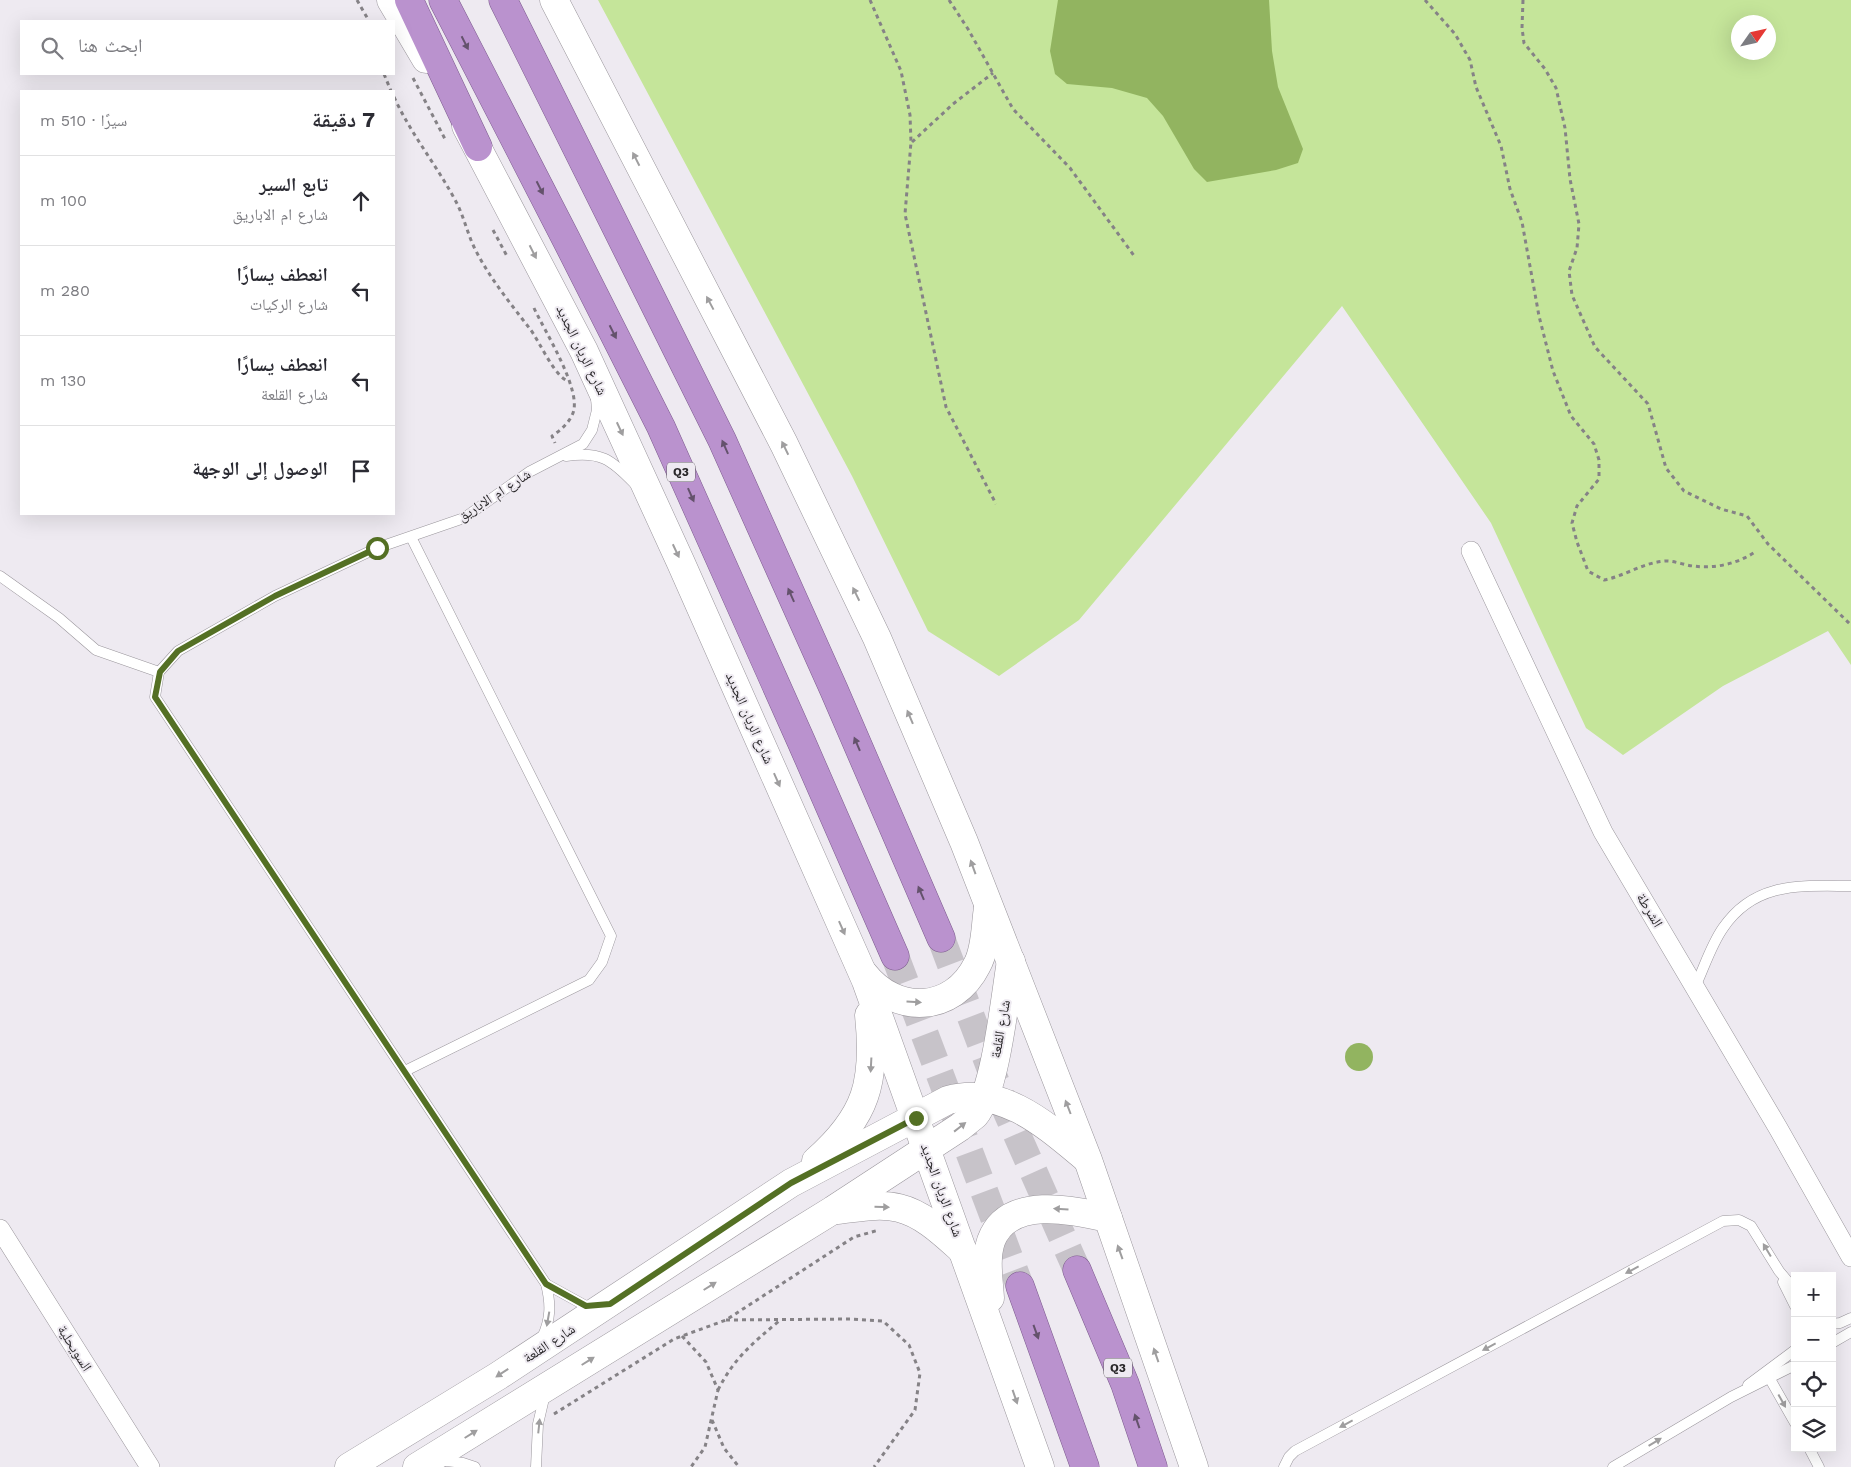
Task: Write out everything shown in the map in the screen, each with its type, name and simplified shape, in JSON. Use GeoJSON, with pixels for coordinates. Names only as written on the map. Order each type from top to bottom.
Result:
{"type":"FeatureCollection","features":[{"type":"Feature","properties":{"kind":"highway"},"geometry":{"type":"LineString","coordinates":[[410,0],[478,147]]}},
{"type":"Feature","properties":{"kind":"highway","name":"Q3"},"geometry":{"type":"LineString","coordinates":[[443,0],[661,427],[895,956]]}},
{"type":"Feature","properties":{"kind":"highway"},"geometry":{"type":"LineString","coordinates":[[503,0],[722,440],[834,690],[941,938]]}},
{"type":"Feature","properties":{"kind":"highway","name":"Q3"},"geometry":{"type":"LineString","coordinates":[[1077,1270],[1125,1384],[1153,1467]]}},
{"type":"Feature","properties":{"kind":"highway"},"geometry":{"type":"LineString","coordinates":[[1020,1286],[1085,1467]]}},
{"type":"Feature","properties":{"kind":"main road","name":"شارع الريان الجديد"},"geometry":{"type":"LineString","coordinates":[[391,0],[478,147],[594,373],[656,507],[863,975],[1040,1467]]}},
{"type":"Feature","properties":{"kind":"main road"},"geometry":{"type":"LineString","coordinates":[[554,0],[784,444],[877,638],[964,842],[988,908],[1011,960],[1088,1160],[1194,1467]]}},
{"type":"Feature","properties":{"kind":"main road"},"geometry":{"type":"LineString","coordinates":[[863,975],[873,986],[897,1000],[911,1003],[932,1002],[951,994],[967,981],[978,963],[988,908]]}},
{"type":"Feature","properties":{"kind":"main road","name":"شارع القلعة"},"geometry":{"type":"LineString","coordinates":[[423,1463],[833,1210],[960,1128],[975,1114],[985,1096],[996,1056],[1011,960]]}},
{"type":"Feature","properties":{"kind":"main road"},"geometry":{"type":"LineString","coordinates":[[791,1183],[834,1145],[858,1115],[871,1078],[872,1044],[863,975]]}},
{"type":"Feature","properties":{"kind":"main road","name":"شارع القلعة"},"geometry":{"type":"LineString","coordinates":[[349,1467],[610,1304],[791,1183],[948,1100],[985,1096],[1028,1114],[1047,1126],[1088,1160]]}},
{"type":"Feature","properties":{"kind":"main road"},"geometry":{"type":"LineString","coordinates":[[833,1210],[880,1206],[900,1208],[940,1230],[964,1252]]}},
{"type":"Feature","properties":{"kind":"main road"},"geometry":{"type":"LineString","coordinates":[[994,1335],[988,1264],[991,1242],[999,1226],[1021,1213],[1051,1208],[1069,1209],[1108,1218]]}},
{"type":"Feature","properties":{"kind":"street","name":"الشرطة"},"geometry":{"type":"LineString","coordinates":[[1471,550],[1603,832],[1848,1244]]}},
{"type":"Feature","properties":{"kind":"street","name":"السويحلية"},"geometry":{"type":"LineString","coordinates":[[0,1229],[150,1467]]}},
{"type":"Feature","properties":{"kind":"lane","name":"شارع ام الاباريق"},"geometry":{"type":"LineString","coordinates":[[404,1071],[155,697],[160,672],[178,651],[275,596],[377,548],[464,518],[529,472],[583,444],[592,430],[597,410],[594,373]]}},
{"type":"Feature","properties":{"kind":"lane","name":"شارع ام الاباريق"},"geometry":{"type":"LineString","coordinates":[[560,457],[587,453],[607,459],[628,477],[656,507]]}},
{"type":"Feature","properties":{"kind":"lane"},"geometry":{"type":"LineString","coordinates":[[410,537],[611,936],[602,962],[589,980],[404,1071],[546,1284],[551,1303],[548,1325],[534,1352]]}},
{"type":"Feature","properties":{"kind":"lane"},"geometry":{"type":"LineString","coordinates":[[0,576],[59,618],[96,650],[160,672]]}},
{"type":"Feature","properties":{"kind":"lane"},"geometry":{"type":"LineString","coordinates":[[1695,987],[1722,929],[1732,916],[1755,898],[1792,886],[1851,886]]}},
{"type":"Feature","properties":{"kind":"lane"},"geometry":{"type":"LineString","coordinates":[[1284,1467],[1289,1456],[1295,1451],[1723,1221],[1739,1220],[1751,1226],[1779,1271],[1791,1297]]}},
{"type":"Feature","properties":{"kind":"lane"},"geometry":{"type":"LineString","coordinates":[[1779,1271],[1791,1285]]}},
{"type":"Feature","properties":{"kind":"lane"},"geometry":{"type":"LineString","coordinates":[[546,1284],[586,1306],[610,1304]]}},
{"type":"Feature","properties":{"kind":"lane"},"geometry":{"type":"LineString","coordinates":[[1836,1324],[1851,1318]]}},
{"type":"Feature","properties":{"kind":"lane"},"geometry":{"type":"LineString","coordinates":[[1836,1341],[1851,1332]]}},
{"type":"Feature","properties":{"kind":"lane"},"geometry":{"type":"LineString","coordinates":[[1613,1467],[1742,1390],[1791,1353]]}},
{"type":"Feature","properties":{"kind":"lane"},"geometry":{"type":"LineString","coordinates":[[1742,1390],[1770,1379],[1791,1367]]}},
{"type":"Feature","properties":{"kind":"lane"},"geometry":{"type":"LineString","coordinates":[[1770,1379],[1791,1417]]}},
{"type":"Feature","properties":{"kind":"lane"},"geometry":{"type":"LineString","coordinates":[[536,1467],[538,1424],[546,1387]]}},
{"type":"Feature","properties":{"kind":"lane"},"geometry":{"type":"LineString","coordinates":[[1811,1452],[1819,1467]]}},
{"type":"Feature","properties":{"kind":"lane"},"geometry":{"type":"LineString","coordinates":[[423,1463],[463,1463],[475,1467]]}},
{"type":"Feature","properties":{"kind":"path"},"geometry":{"type":"LineString","coordinates":[[357,0],[367,20]]}},
{"type":"Feature","properties":{"kind":"path"},"geometry":{"type":"LineString","coordinates":[[870,0],[901,71],[910,115],[911,142],[905,214],[946,407],[996,504]]}},
{"type":"Feature","properties":{"kind":"path"},"geometry":{"type":"LineString","coordinates":[[949,0],[1013,109],[1070,168],[1135,257]]}},
{"type":"Feature","properties":{"kind":"path"},"geometry":{"type":"LineString","coordinates":[[1425,0],[1455,34],[1470,60],[1476,86],[1501,146],[1510,189],[1522,222],[1539,316],[1553,371],[1571,416],[1594,444],[1599,460],[1600,479],[1577,506],[1572,523],[1588,571],[1604,580],[1618,577],[1642,566],[1666,561],[1695,566],[1724,565],[1745,558],[1755,552]]}},
{"type":"Feature","properties":{"kind":"path"},"geometry":{"type":"LineString","coordinates":[[1524,0],[1522,28],[1524,43],[1545,69],[1556,88],[1565,128],[1570,179],[1579,224],[1577,248],[1569,271],[1572,295],[1595,347],[1648,404],[1666,468],[1684,491],[1721,510],[1747,516],[1768,544],[1851,625]]}},
{"type":"Feature","properties":{"kind":"path"},"geometry":{"type":"LineString","coordinates":[[911,142],[953,104],[993,73]]}},
{"type":"Feature","properties":{"kind":"path"},"geometry":{"type":"LineString","coordinates":[[384,75],[391,90]]}},
{"type":"Feature","properties":{"kind":"path"},"geometry":{"type":"LineString","coordinates":[[395,99],[416,140],[426,152],[455,199],[475,250],[484,266],[503,295],[531,330],[560,376],[569,381],[574,396],[573,413],[568,422],[552,436],[560,457]]}},
{"type":"Feature","properties":{"kind":"path"},"geometry":{"type":"LineString","coordinates":[[538,1424],[674,1339],[726,1320],[854,1237],[886,1230]]}},
{"type":"Feature","properties":{"kind":"path"},"geometry":{"type":"LineString","coordinates":[[726,1320],[852,1319],[883,1322],[909,1345],[920,1372],[915,1410],[874,1467]]}},
{"type":"Feature","properties":{"kind":"path"},"geometry":{"type":"LineString","coordinates":[[691,1467],[706,1447],[718,1390],[730,1367],[748,1347],[779,1321]]}},
{"type":"Feature","properties":{"kind":"path"},"geometry":{"type":"LineString","coordinates":[[682,1336],[706,1362],[718,1390]]}},
{"type":"Feature","properties":{"kind":"path"},"geometry":{"type":"LineString","coordinates":[[712,1420],[724,1448],[738,1467]]}},
{"type":"Feature","properties":{"kind":"shaded area"},"geometry":{"type":"Polygon","coordinates":[[[598,0],[1851,0],[1851,665],[1828,631],[1723,686],[1623,755],[1586,728],[1491,523],[1342,306],[1079,620],[999,676],[928,631],[852,476],[598,0]]]}},
{"type":"Feature","properties":{"kind":"shaded area"},"geometry":{"type":"Polygon","coordinates":[[[1058,0],[1269,0],[1272,51],[1278,87],[1303,149],[1298,163],[1276,170],[1207,182],[1194,169],[1163,116],[1147,98],[1112,88],[1067,84],[1055,74],[1050,51],[1058,0]]]}},
{"type":"Feature","properties":{"kind":"shaded area"},"geometry":{"type":"Polygon","coordinates":[[[1359,1043],[1369,1047],[1373,1057],[1369,1067],[1359,1071],[1349,1067],[1345,1057],[1349,1047],[1359,1043]]]}},
{"type":"Feature","properties":{"kind":"tunnel"},"geometry":{"type":"LineString","coordinates":[[941,938],[1007,1112],[1077,1270]]}},
{"type":"Feature","properties":{"kind":"tunnel"},"geometry":{"type":"LineString","coordinates":[[895,956],[1020,1286]]}},
{"type":"Feature","properties":{"kind":"route"},"geometry":{"type":"LineString","coordinates":[[377,548],[275,596],[178,651],[160,672],[155,697],[546,1284],[586,1306],[610,1304],[791,1183],[916,1118]]}}]}
